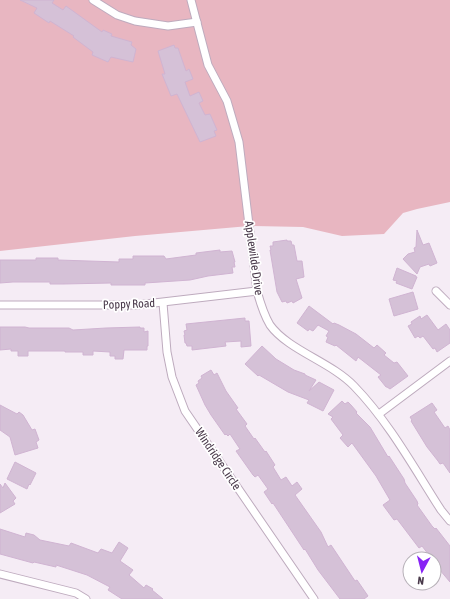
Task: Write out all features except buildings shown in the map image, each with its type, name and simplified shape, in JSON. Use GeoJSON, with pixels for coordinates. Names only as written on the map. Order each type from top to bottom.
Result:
{"type":"FeatureCollection","features":[{"type":"Feature","properties":{"kind":"street"},"geometry":{"type":"LineString","coordinates":[[94,0],[117,15],[135,21],[168,26],[197,22]]}},
{"type":"Feature","properties":{"kind":"street","name":"Applewilde Drive"},"geometry":{"type":"LineString","coordinates":[[191,0],[208,65],[227,101],[238,142],[257,291],[260,303],[270,325],[285,340],[328,366],[353,384],[379,414],[441,510],[450,521]]}},
{"type":"Feature","properties":{"kind":"street","name":"Poppy Road"},"geometry":{"type":"LineString","coordinates":[[0,305],[137,305],[257,291]]}},
{"type":"Feature","properties":{"kind":"street"},"geometry":{"type":"LineString","coordinates":[[436,291],[450,305]]}},
{"type":"Feature","properties":{"kind":"street","name":"Windridge Circle"},"geometry":{"type":"LineString","coordinates":[[162,303],[167,352],[172,377],[185,411],[314,599]]}},
{"type":"Feature","properties":{"kind":"street"},"geometry":{"type":"LineString","coordinates":[[379,414],[450,361]]}},
{"type":"Feature","properties":{"kind":"street"},"geometry":{"type":"LineString","coordinates":[[0,574],[76,593],[86,599]]}},
{"type":"Feature","properties":{"kind":"shaded area"},"geometry":{"type":"Polygon","coordinates":[[[0,0],[450,0],[450,202],[403,213],[384,234],[342,236],[303,227],[249,226],[135,236],[0,251],[0,0]]]}}]}
